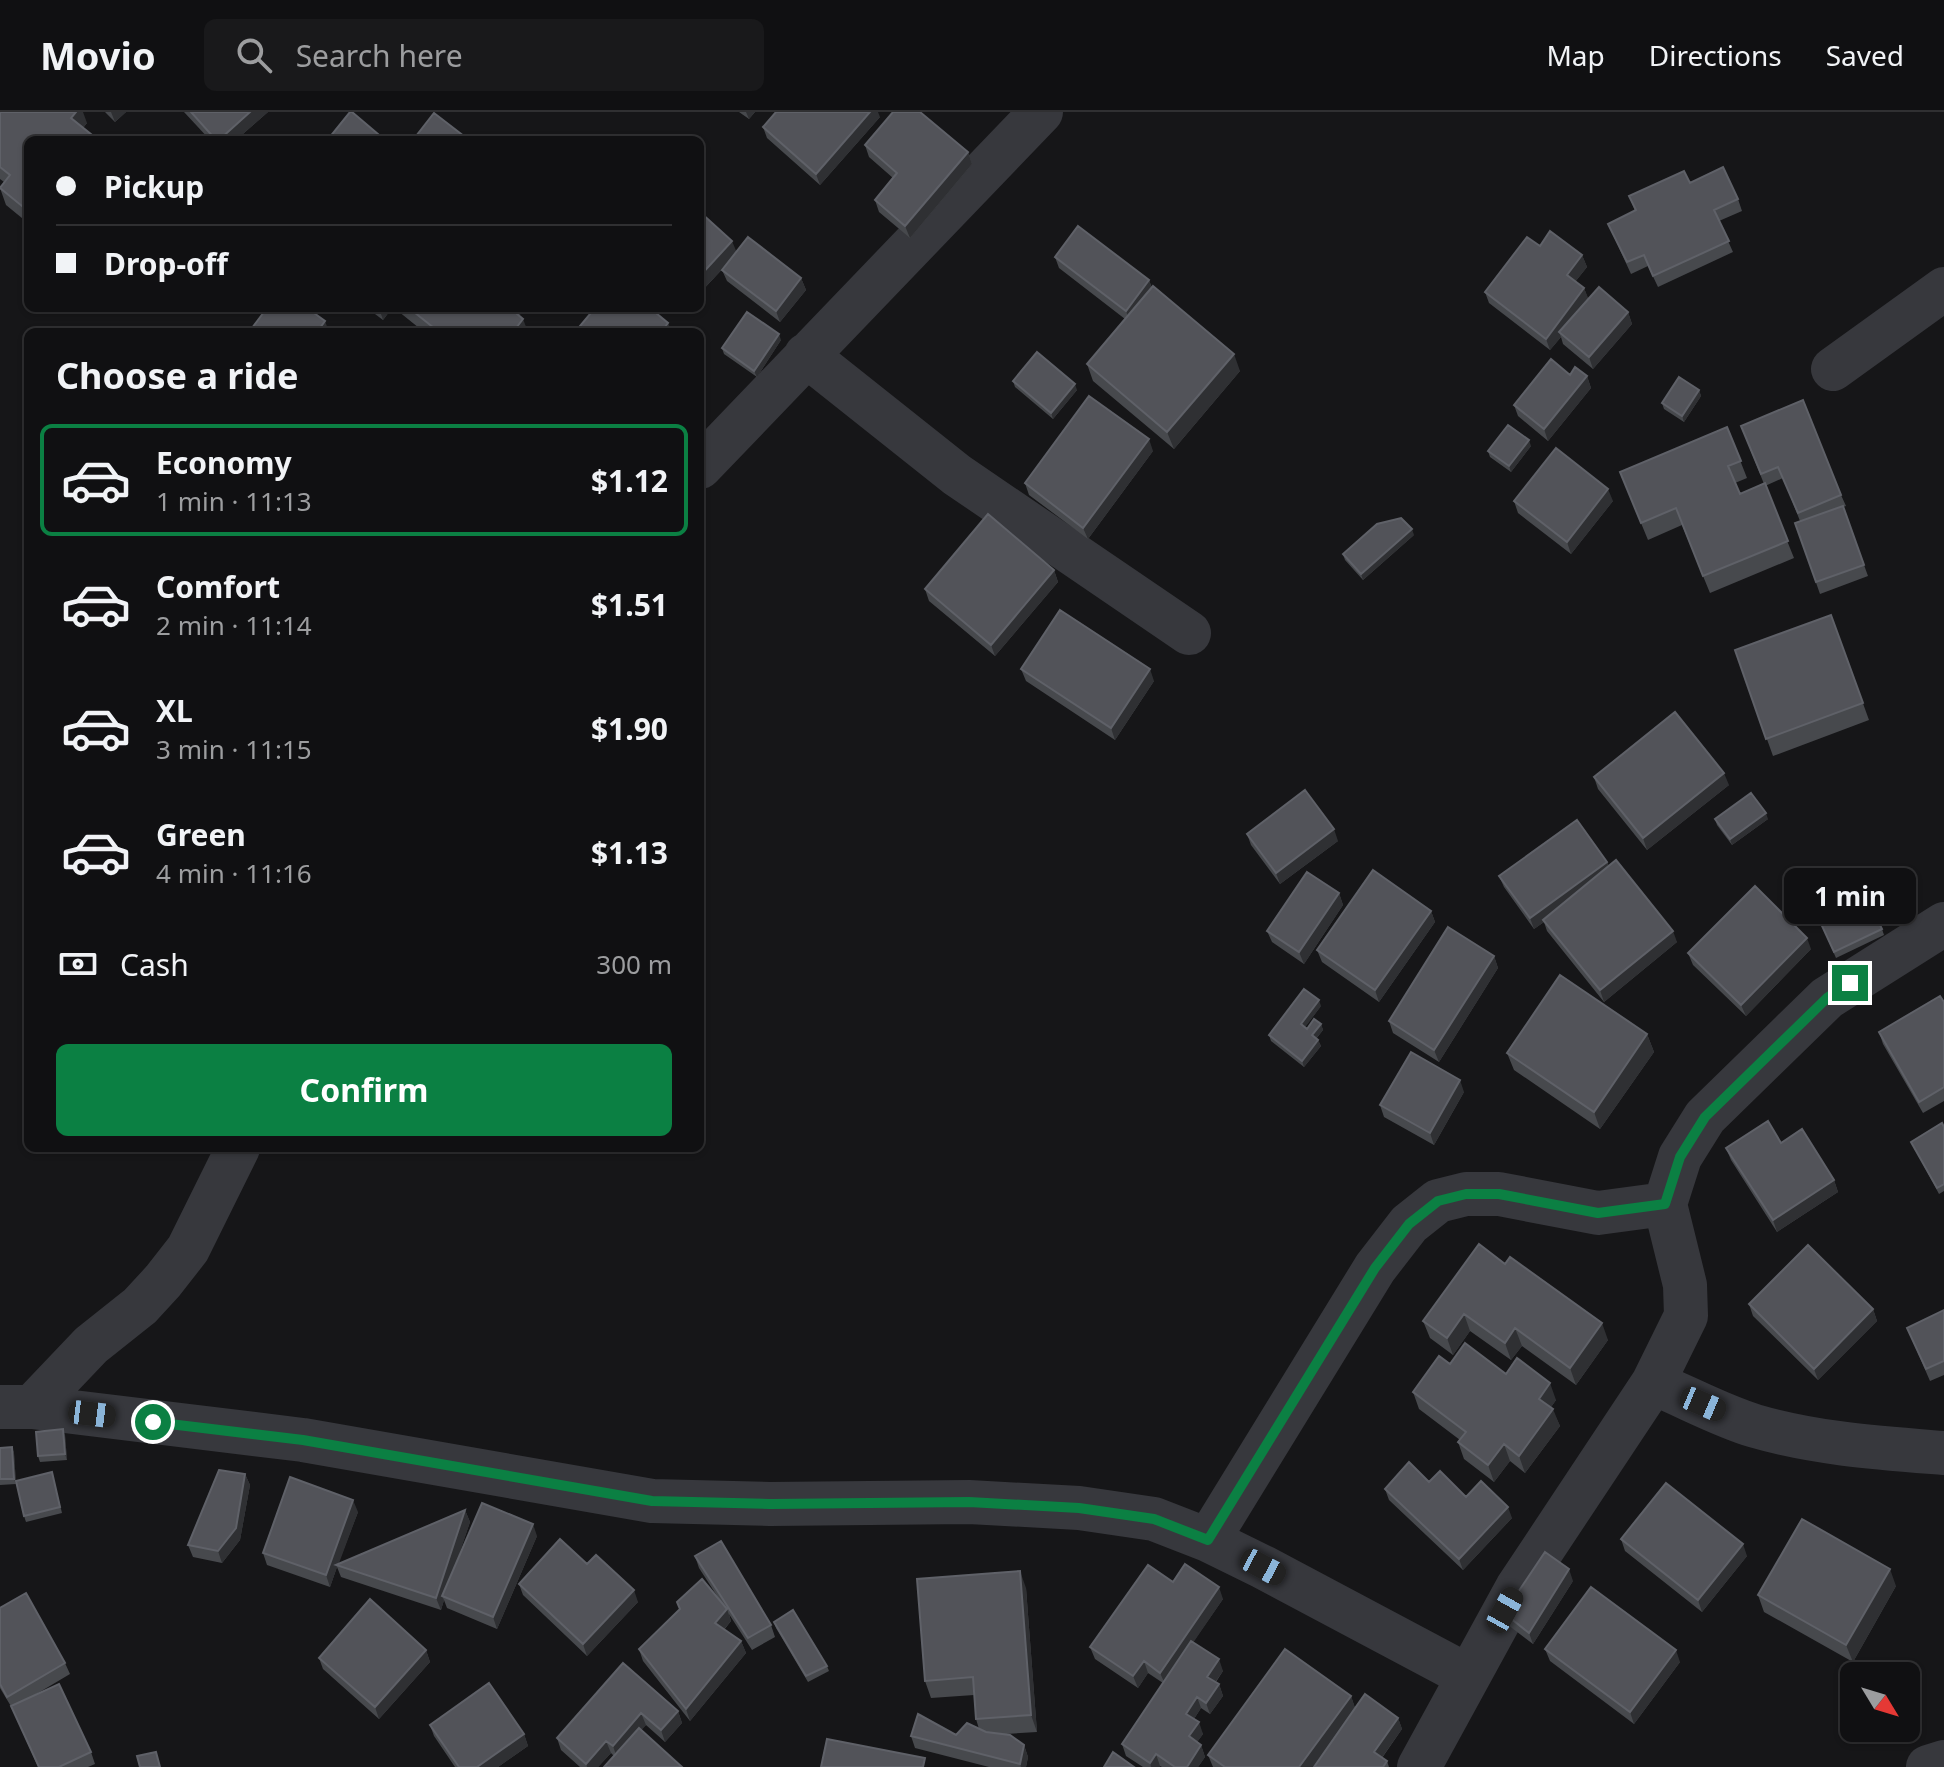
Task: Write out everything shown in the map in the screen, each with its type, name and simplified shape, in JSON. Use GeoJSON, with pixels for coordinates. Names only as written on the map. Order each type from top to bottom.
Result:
{"type":"FeatureCollection","features":[{"type":"Feature","properties":{"kind":"street"},"geometry":{"type":"LineString","coordinates":[[704,463],[1041,112]]}},
{"type":"Feature","properties":{"kind":"street"},"geometry":{"type":"LineString","coordinates":[[1833,369],[1944,289]]}},
{"type":"Feature","properties":{"kind":"street"},"geometry":{"type":"LineString","coordinates":[[806,355],[957,475],[1189,633]]}},
{"type":"Feature","properties":{"kind":"street"},"geometry":{"type":"LineString","coordinates":[[1419,1767],[1517,1588],[1653,1383],[1686,1316],[1685,1285],[1665,1204],[1680,1157],[1705,1117],[1762,1058],[1827,998],[1944,924]]}},
{"type":"Feature","properties":{"kind":"street"},"geometry":{"type":"LineString","coordinates":[[16,1407],[140,1306],[163,1281],[188,1249],[236,1152]]}},
{"type":"Feature","properties":{"kind":"street"},"geometry":{"type":"LineString","coordinates":[[1208,1540],[1375,1268],[1409,1224],[1438,1201],[1466,1194],[1499,1194],[1598,1213],[1665,1204]]}},
{"type":"Feature","properties":{"kind":"street"},"geometry":{"type":"LineString","coordinates":[[1653,1383],[1752,1425],[1797,1436],[1856,1446],[1944,1453]]}},
{"type":"Feature","properties":{"kind":"street"},"geometry":{"type":"LineString","coordinates":[[16,1407],[303,1440],[652,1501],[770,1504],[969,1502],[1079,1508],[1154,1519],[1208,1540],[1468,1676]]}},
{"type":"Feature","properties":{"kind":"street"},"geometry":{"type":"LineString","coordinates":[[1928,1767],[1944,1762]]}},
{"type":"Feature","properties":{"kind":"building"},"geometry":{"type":"Polygon","coordinates":[[[0,112],[76,112],[71,118],[92,135],[24,136],[24,208],[0,188],[10,175],[0,167],[0,112]]]}},
{"type":"Feature","properties":{"kind":"building"},"geometry":{"type":"Polygon","coordinates":[[[191,112],[250,112],[223,136],[212,136],[191,112]]]}},
{"type":"Feature","properties":{"kind":"building"},"geometry":{"type":"Polygon","coordinates":[[[352,112],[380,136],[331,136],[352,112]]]}},
{"type":"Feature","properties":{"kind":"building"},"geometry":{"type":"Polygon","coordinates":[[[776,112],[870,112],[816,174],[763,127],[776,112]]]}},
{"type":"Feature","properties":{"kind":"building"},"geometry":{"type":"Polygon","coordinates":[[[893,112],[920,112],[968,152],[905,226],[875,200],[897,173],[865,145],[893,112]]]}},
{"type":"Feature","properties":{"kind":"building"},"geometry":{"type":"Polygon","coordinates":[[[434,113],[464,136],[416,136],[434,113]]]}},
{"type":"Feature","properties":{"kind":"building"},"geometry":{"type":"Polygon","coordinates":[[[1723,167],[1738,199],[1714,210],[1729,241],[1653,276],[1644,255],[1627,262],[1608,224],[1636,210],[1629,196],[1684,171],[1690,183],[1723,167]]]}},
{"type":"Feature","properties":{"kind":"building"},"geometry":{"type":"Polygon","coordinates":[[[704,216],[732,241],[704,272],[704,216]]]}},
{"type":"Feature","properties":{"kind":"building"},"geometry":{"type":"Polygon","coordinates":[[[1078,226],[1149,280],[1126,311],[1055,257],[1078,226]]]}},
{"type":"Feature","properties":{"kind":"building"},"geometry":{"type":"Polygon","coordinates":[[[1550,231],[1582,255],[1567,275],[1584,288],[1546,339],[1485,292],[1527,237],[1540,246],[1550,231]]]}},
{"type":"Feature","properties":{"kind":"building"},"geometry":{"type":"Polygon","coordinates":[[[748,237],[801,278],[776,311],[722,270],[748,237]]]}},
{"type":"Feature","properties":{"kind":"building"},"geometry":{"type":"Polygon","coordinates":[[[1153,286],[1234,354],[1167,432],[1087,364],[1153,286]]]}},
{"type":"Feature","properties":{"kind":"building"},"geometry":{"type":"Polygon","coordinates":[[[1599,287],[1628,312],[1589,357],[1559,332],[1599,287]]]}},
{"type":"Feature","properties":{"kind":"building"},"geometry":{"type":"Polygon","coordinates":[[[264,312],[313,312],[325,321],[320,328],[252,328],[264,312]]]}},
{"type":"Feature","properties":{"kind":"building"},"geometry":{"type":"Polygon","coordinates":[[[414,312],[515,312],[523,319],[516,328],[434,328],[414,312]]]}},
{"type":"Feature","properties":{"kind":"building"},"geometry":{"type":"Polygon","coordinates":[[[592,312],[655,312],[668,323],[664,328],[578,328],[592,312]]]}},
{"type":"Feature","properties":{"kind":"building"},"geometry":{"type":"Polygon","coordinates":[[[747,312],[779,334],[754,371],[722,348],[747,312]]]}},
{"type":"Feature","properties":{"kind":"building"},"geometry":{"type":"Polygon","coordinates":[[[1037,352],[1075,384],[1051,413],[1013,381],[1037,352]]]}},
{"type":"Feature","properties":{"kind":"building"},"geometry":{"type":"Polygon","coordinates":[[[1551,359],[1570,375],[1575,367],[1587,376],[1544,429],[1514,405],[1551,359]]]}},
{"type":"Feature","properties":{"kind":"building"},"geometry":{"type":"Polygon","coordinates":[[[1679,377],[1699,390],[1682,416],[1662,403],[1679,377]]]}},
{"type":"Feature","properties":{"kind":"building"},"geometry":{"type":"Polygon","coordinates":[[[1089,396],[1149,439],[1083,528],[1025,483],[1089,396]]]}},
{"type":"Feature","properties":{"kind":"building"},"geometry":{"type":"Polygon","coordinates":[[[1803,400],[1841,495],[1798,513],[1778,467],[1761,474],[1741,426],[1803,400]]]}},
{"type":"Feature","properties":{"kind":"building"},"geometry":{"type":"Polygon","coordinates":[[[1508,425],[1529,440],[1509,466],[1488,451],[1508,425]]]}},
{"type":"Feature","properties":{"kind":"building"},"geometry":{"type":"Polygon","coordinates":[[[1727,427],[1741,461],[1728,466],[1740,494],[1765,483],[1788,541],[1703,576],[1676,508],[1641,523],[1620,472],[1727,427]]]}},
{"type":"Feature","properties":{"kind":"building"},"geometry":{"type":"Polygon","coordinates":[[[1556,448],[1608,489],[1567,542],[1514,501],[1556,448]]]}},
{"type":"Feature","properties":{"kind":"building"},"geometry":{"type":"Polygon","coordinates":[[[1843,506],[1864,565],[1816,582],[1795,523],[1843,506]]]}},
{"type":"Feature","properties":{"kind":"building"},"geometry":{"type":"Polygon","coordinates":[[[988,514],[1054,570],[991,645],[925,589],[988,514]]]}},
{"type":"Feature","properties":{"kind":"building"},"geometry":{"type":"Polygon","coordinates":[[[1401,518],[1412,529],[1361,574],[1343,554],[1377,524],[1401,518]]]}},
{"type":"Feature","properties":{"kind":"building"},"geometry":{"type":"Polygon","coordinates":[[[1060,610],[1150,669],[1111,728],[1021,669],[1060,610]]]}},
{"type":"Feature","properties":{"kind":"building"},"geometry":{"type":"Polygon","coordinates":[[[1831,615],[1863,703],[1766,739],[1735,650],[1831,615]]]}},
{"type":"Feature","properties":{"kind":"building"},"geometry":{"type":"Polygon","coordinates":[[[1675,712],[1724,773],[1643,838],[1594,777],[1675,712]]]}},
{"type":"Feature","properties":{"kind":"building"},"geometry":{"type":"Polygon","coordinates":[[[1305,790],[1334,829],[1276,873],[1247,834],[1305,790]]]}},
{"type":"Feature","properties":{"kind":"building"},"geometry":{"type":"Polygon","coordinates":[[[1751,793],[1766,813],[1730,839],[1715,819],[1751,793]]]}},
{"type":"Feature","properties":{"kind":"building"},"geometry":{"type":"Polygon","coordinates":[[[1577,820],[1607,862],[1530,918],[1499,876],[1577,820]]]}},
{"type":"Feature","properties":{"kind":"building"},"geometry":{"type":"Polygon","coordinates":[[[1616,860],[1673,931],[1600,990],[1543,920],[1616,860]]]}},
{"type":"Feature","properties":{"kind":"building"},"geometry":{"type":"Polygon","coordinates":[[[1373,870],[1431,911],[1375,990],[1317,950],[1373,870]]]}},
{"type":"Feature","properties":{"kind":"building"},"geometry":{"type":"Polygon","coordinates":[[[1307,872],[1339,893],[1299,952],[1267,931],[1307,872]]]}},
{"type":"Feature","properties":{"kind":"building"},"geometry":{"type":"Polygon","coordinates":[[[1755,886],[1807,938],[1741,1005],[1688,953],[1755,886]]]}},
{"type":"Feature","properties":{"kind":"building"},"geometry":{"type":"Polygon","coordinates":[[[1864,892],[1882,929],[1834,952],[1817,915],[1864,892]]]}},
{"type":"Feature","properties":{"kind":"building"},"geometry":{"type":"Polygon","coordinates":[[[1448,927],[1494,956],[1434,1050],[1389,1021],[1448,927]]]}},
{"type":"Feature","properties":{"kind":"building"},"geometry":{"type":"Polygon","coordinates":[[[1560,975],[1647,1034],[1594,1112],[1507,1053],[1560,975]]]}},
{"type":"Feature","properties":{"kind":"building"},"geometry":{"type":"Polygon","coordinates":[[[1304,989],[1319,1000],[1301,1024],[1307,1029],[1314,1019],[1321,1024],[1312,1035],[1318,1040],[1302,1061],[1269,1035],[1304,989]]]}},
{"type":"Feature","properties":{"kind":"building"},"geometry":{"type":"Polygon","coordinates":[[[1940,996],[1944,1002],[1944,1087],[1919,1102],[1879,1032],[1940,996]]]}},
{"type":"Feature","properties":{"kind":"building"},"geometry":{"type":"Polygon","coordinates":[[[1411,1052],[1460,1080],[1430,1133],[1380,1105],[1411,1052]]]}},
{"type":"Feature","properties":{"kind":"building"},"geometry":{"type":"Polygon","coordinates":[[[1768,1121],[1781,1143],[1802,1129],[1834,1180],[1773,1220],[1726,1148],[1768,1121]]]}},
{"type":"Feature","properties":{"kind":"building"},"geometry":{"type":"Polygon","coordinates":[[[1942,1123],[1944,1184],[1937,1188],[1911,1142],[1942,1123]]]}},
{"type":"Feature","properties":{"kind":"building"},"geometry":{"type":"Polygon","coordinates":[[[1479,1244],[1505,1264],[1510,1257],[1602,1323],[1570,1368],[1515,1328],[1505,1343],[1464,1314],[1447,1338],[1423,1321],[1479,1244]]]}},
{"type":"Feature","properties":{"kind":"building"},"geometry":{"type":"Polygon","coordinates":[[[1808,1245],[1873,1309],[1814,1369],[1749,1304],[1808,1245]]]}},
{"type":"Feature","properties":{"kind":"building"},"geometry":{"type":"Polygon","coordinates":[[[1944,1310],[1944,1361],[1926,1369],[1907,1328],[1944,1310]]]}},
{"type":"Feature","properties":{"kind":"building"},"geometry":{"type":"Polygon","coordinates":[[[1465,1343],[1506,1374],[1517,1358],[1550,1383],[1539,1399],[1553,1409],[1519,1456],[1504,1444],[1488,1465],[1458,1442],[1466,1432],[1413,1392],[1439,1356],[1450,1364],[1465,1343]]]}},
{"type":"Feature","properties":{"kind":"building"},"geometry":{"type":"Polygon","coordinates":[[[63,1429],[65,1454],[38,1456],[36,1432],[63,1429]]]}},
{"type":"Feature","properties":{"kind":"building"},"geometry":{"type":"Polygon","coordinates":[[[12,1447],[14,1479],[0,1479],[0,1448],[12,1447]]]}},
{"type":"Feature","properties":{"kind":"building"},"geometry":{"type":"Polygon","coordinates":[[[1409,1462],[1429,1482],[1440,1471],[1466,1497],[1481,1481],[1508,1507],[1459,1559],[1385,1489],[1409,1462]]]}},
{"type":"Feature","properties":{"kind":"building"},"geometry":{"type":"Polygon","coordinates":[[[219,1470],[245,1474],[236,1528],[218,1551],[188,1545],[219,1470]]]}},
{"type":"Feature","properties":{"kind":"building"},"geometry":{"type":"Polygon","coordinates":[[[52,1472],[60,1507],[24,1516],[16,1481],[52,1472]]]}},
{"type":"Feature","properties":{"kind":"building"},"geometry":{"type":"Polygon","coordinates":[[[290,1477],[353,1500],[326,1575],[263,1553],[290,1477]]]}},
{"type":"Feature","properties":{"kind":"building"},"geometry":{"type":"Polygon","coordinates":[[[1666,1483],[1743,1544],[1698,1600],[1621,1539],[1666,1483]]]}},
{"type":"Feature","properties":{"kind":"building"},"geometry":{"type":"Polygon","coordinates":[[[482,1503],[533,1524],[493,1617],[442,1596],[482,1503]]]}},
{"type":"Feature","properties":{"kind":"building"},"geometry":{"type":"Polygon","coordinates":[[[465,1510],[436,1598],[336,1565],[465,1510]]]}},
{"type":"Feature","properties":{"kind":"building"},"geometry":{"type":"Polygon","coordinates":[[[1802,1519],[1890,1569],[1846,1645],[1758,1595],[1802,1519]]]}},
{"type":"Feature","properties":{"kind":"building"},"geometry":{"type":"Polygon","coordinates":[[[560,1539],[587,1564],[596,1555],[634,1590],[583,1644],[519,1584],[560,1539]]]}},
{"type":"Feature","properties":{"kind":"building"},"geometry":{"type":"Polygon","coordinates":[[[721,1541],[771,1625],[748,1638],[695,1556],[721,1541]]]}},
{"type":"Feature","properties":{"kind":"building"},"geometry":{"type":"Polygon","coordinates":[[[1545,1552],[1569,1569],[1529,1633],[1504,1613],[1545,1552]]]}},
{"type":"Feature","properties":{"kind":"building"},"geometry":{"type":"Polygon","coordinates":[[[1185,1564],[1219,1587],[1160,1673],[1144,1661],[1133,1676],[1090,1647],[1148,1565],[1173,1582],[1185,1564]]]}},
{"type":"Feature","properties":{"kind":"building"},"geometry":{"type":"Polygon","coordinates":[[[1020,1571],[1031,1715],[976,1719],[973,1677],[925,1681],[917,1579],[1020,1571]]]}},
{"type":"Feature","properties":{"kind":"building"},"geometry":{"type":"Polygon","coordinates":[[[702,1579],[727,1609],[715,1623],[741,1641],[686,1709],[639,1649],[680,1609],[677,1602],[702,1579]]]}},
{"type":"Feature","properties":{"kind":"building"},"geometry":{"type":"Polygon","coordinates":[[[1591,1587],[1676,1650],[1630,1712],[1545,1649],[1591,1587]]]}},
{"type":"Feature","properties":{"kind":"building"},"geometry":{"type":"Polygon","coordinates":[[[26,1593],[65,1663],[7,1697],[0,1684],[0,1608],[26,1593]]]}},
{"type":"Feature","properties":{"kind":"building"},"geometry":{"type":"Polygon","coordinates":[[[370,1599],[426,1650],[375,1707],[319,1658],[370,1599]]]}},
{"type":"Feature","properties":{"kind":"building"},"geometry":{"type":"Polygon","coordinates":[[[793,1610],[827,1666],[806,1676],[774,1622],[793,1610]]]}},
{"type":"Feature","properties":{"kind":"building"},"geometry":{"type":"Polygon","coordinates":[[[1191,1641],[1219,1659],[1207,1677],[1219,1684],[1206,1703],[1197,1697],[1186,1714],[1199,1722],[1189,1736],[1201,1745],[1187,1767],[1175,1767],[1156,1754],[1150,1763],[1122,1744],[1191,1641]]]}},
{"type":"Feature","properties":{"kind":"building"},"geometry":{"type":"Polygon","coordinates":[[[1285,1649],[1351,1696],[1299,1767],[1225,1767],[1208,1755],[1285,1649]]]}},
{"type":"Feature","properties":{"kind":"building"},"geometry":{"type":"Polygon","coordinates":[[[623,1663],[678,1711],[661,1730],[641,1713],[613,1746],[606,1741],[586,1764],[557,1738],[623,1663]]]}},
{"type":"Feature","properties":{"kind":"building"},"geometry":{"type":"Polygon","coordinates":[[[489,1683],[524,1734],[477,1767],[459,1767],[430,1725],[489,1683]]]}},
{"type":"Feature","properties":{"kind":"building"},"geometry":{"type":"Polygon","coordinates":[[[59,1684],[91,1752],[59,1767],[39,1767],[11,1706],[59,1684]]]}},
{"type":"Feature","properties":{"kind":"building"},"geometry":{"type":"Polygon","coordinates":[[[1365,1694],[1398,1718],[1374,1752],[1387,1761],[1383,1767],[1314,1767],[1365,1694]]]}},
{"type":"Feature","properties":{"kind":"building"},"geometry":{"type":"Polygon","coordinates":[[[918,1714],[956,1735],[967,1723],[986,1732],[1010,1735],[1024,1745],[1020,1764],[911,1736],[918,1714]]]}},
{"type":"Feature","properties":{"kind":"building"},"geometry":{"type":"Polygon","coordinates":[[[639,1728],[682,1767],[604,1767],[639,1728]]]}},
{"type":"Feature","properties":{"kind":"building"},"geometry":{"type":"Polygon","coordinates":[[[827,1739],[925,1758],[923,1767],[821,1767],[827,1739]]]}},
{"type":"Feature","properties":{"kind":"building"},"geometry":{"type":"Polygon","coordinates":[[[156,1752],[160,1767],[140,1767],[137,1756],[156,1752]]]}},
{"type":"Feature","properties":{"kind":"building"},"geometry":{"type":"Polygon","coordinates":[[[1113,1752],[1134,1767],[1104,1767],[1113,1752]]]}},
{"type":"Feature","properties":{"kind":"route"},"geometry":{"type":"LineString","coordinates":[[153,1422],[303,1440],[530,1477],[652,1501],[770,1504],[969,1502],[1079,1508],[1154,1519],[1208,1540],[1375,1268],[1409,1224],[1438,1201],[1466,1194],[1499,1194],[1598,1213],[1665,1204],[1680,1157],[1705,1117],[1762,1058],[1827,998],[1850,983]]}}]}
